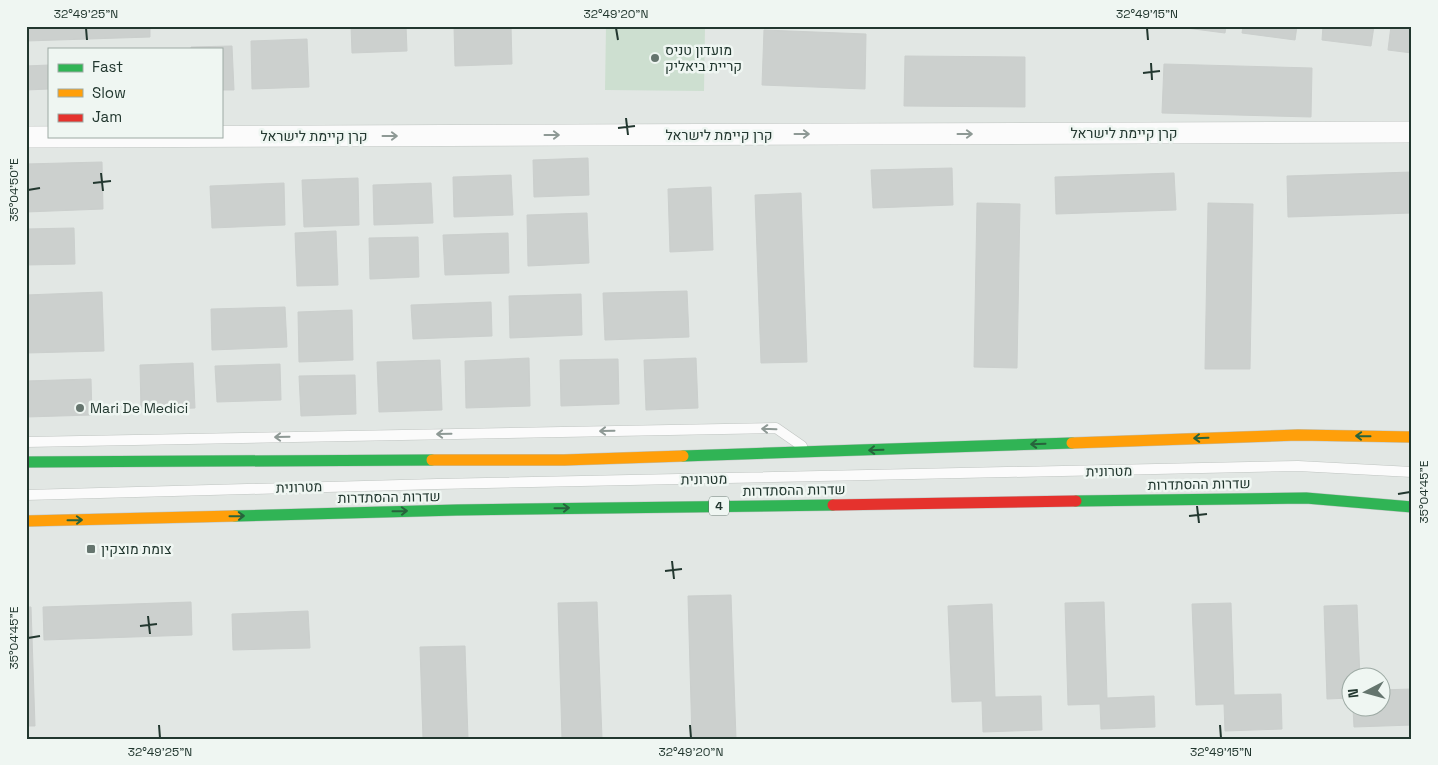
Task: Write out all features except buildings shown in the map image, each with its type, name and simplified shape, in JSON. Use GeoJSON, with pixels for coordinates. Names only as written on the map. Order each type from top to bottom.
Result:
{"type":"FeatureCollection","features":[{"type":"Feature","properties":{"kind":"highway"},"geometry":{"type":"LineString","coordinates":[[26,462],[564,460],[1298,435],[1412,437]]}},
{"type":"Feature","properties":{"kind":"highway"},"geometry":{"type":"LineString","coordinates":[[26,456],[45,462]]}},
{"type":"Feature","properties":{"kind":"highway","name":"שדרות ההסתדרות"},"geometry":{"type":"LineString","coordinates":[[26,521],[477,510],[1306,498],[1412,506]]}},
{"type":"Feature","properties":{"kind":"highway"},"geometry":{"type":"LineString","coordinates":[[26,531],[54,520]]}},
{"type":"Feature","properties":{"kind":"street","name":"קרן קיימת לישראל"},"geometry":{"type":"LineString","coordinates":[[222,136],[1412,132]]}},
{"type":"Feature","properties":{"kind":"street","name":"קרן קיימת לישראל"},"geometry":{"type":"LineString","coordinates":[[26,137],[48,137]]}},
{"type":"Feature","properties":{"kind":"lane"},"geometry":{"type":"LineString","coordinates":[[26,442],[776,428],[811,452]]}},
{"type":"Feature","properties":{"kind":"lane"},"geometry":{"type":"LineString","coordinates":[[134,462],[191,439]]}},
{"type":"Feature","properties":{"kind":"lane","name":"מטרונית"},"geometry":{"type":"LineString","coordinates":[[26,495],[437,484],[1298,466],[1412,472]]}},
{"type":"Feature","properties":{"kind":"green space","name":"מועדון טניס קריית ביאליק"},"geometry":{"type":"Polygon","coordinates":[[[606,26],[705,26],[704,91],[605,90],[606,26]]]}},
{"type":"Feature","properties":{"kind":"traffic: fast"},"geometry":{"type":"LineString","coordinates":[[683,456],[1072,443]]}},
{"type":"Feature","properties":{"kind":"traffic: fast"},"geometry":{"type":"LineString","coordinates":[[26,462],[432,460]]}},
{"type":"Feature","properties":{"kind":"traffic: fast"},"geometry":{"type":"LineString","coordinates":[[1076,501],[1306,498],[1412,507]]}},
{"type":"Feature","properties":{"kind":"traffic: fast"},"geometry":{"type":"LineString","coordinates":[[235,516],[457,510],[833,505]]}},
{"type":"Feature","properties":{"kind":"traffic: slow"},"geometry":{"type":"LineString","coordinates":[[1072,443],[1298,435],[1412,437]]}},
{"type":"Feature","properties":{"kind":"traffic: slow"},"geometry":{"type":"LineString","coordinates":[[432,460],[564,460],[683,456]]}},
{"type":"Feature","properties":{"kind":"traffic: slow"},"geometry":{"type":"LineString","coordinates":[[26,521],[235,516]]}},
{"type":"Feature","properties":{"kind":"traffic: jam"},"geometry":{"type":"LineString","coordinates":[[833,505],[1076,501]]}},
{"type":"Feature","properties":{"kind":"place","name":"מועדון טניס קריית ביאליק"},"geometry":{"type":"Point","coordinates":[655,58]}},
{"type":"Feature","properties":{"kind":"place","name":"Mari De Medici"},"geometry":{"type":"Point","coordinates":[80,408]}},
{"type":"Feature","properties":{"kind":"place","name":"צומת מוצקין"},"geometry":{"type":"Point","coordinates":[91,549]}}]}
